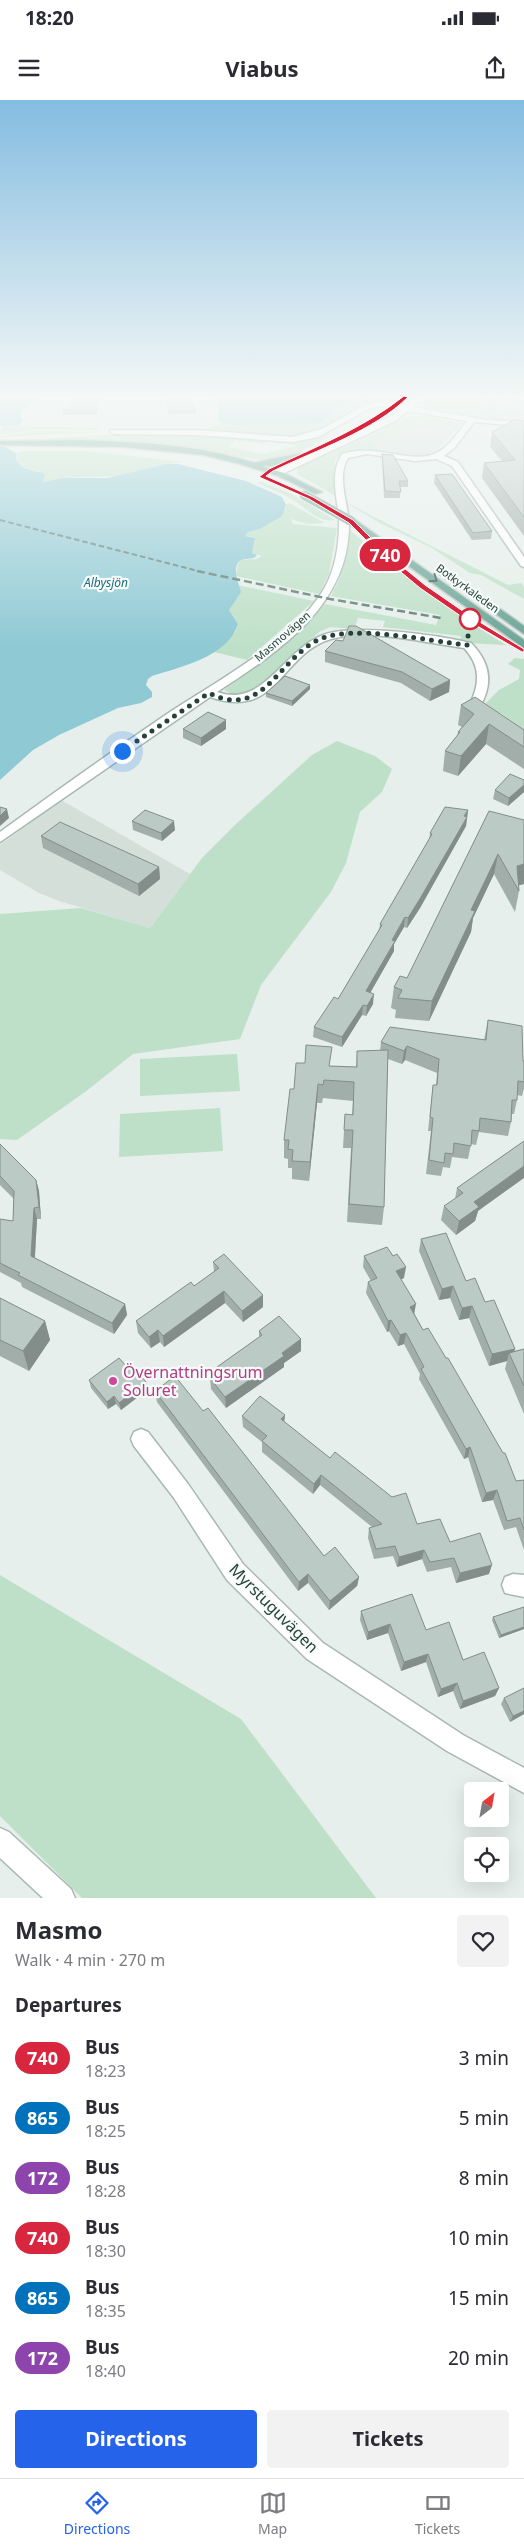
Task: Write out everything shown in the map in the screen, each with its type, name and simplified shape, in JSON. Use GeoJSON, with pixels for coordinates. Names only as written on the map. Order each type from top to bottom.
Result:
{"type":"FeatureCollection","features":[{"type":"Feature","properties":{"kind":"main road","name":"Botkyrkaleden"},"geometry":{"type":"LineString","coordinates":[[271,481],[350,516],[409,549]]}},
{"type":"Feature","properties":{"kind":"main road","name":"Botkyrkaleden"},"geometry":{"type":"LineString","coordinates":[[295,481],[318,492],[524,645]]}},
{"type":"Feature","properties":{"kind":"main road","name":"Botkyrkaleden"},"geometry":{"type":"LineString","coordinates":[[432,565],[524,631]]}},
{"type":"Feature","properties":{"kind":"street","name":"Masmovägen"},"geometry":{"type":"LineString","coordinates":[[0,838],[90,773],[209,693],[289,632],[316,606],[328,590],[338,566],[344,524],[341,481]]}},
{"type":"Feature","properties":{"kind":"street"},"geometry":{"type":"LineString","coordinates":[[467,481],[524,564]]}},
{"type":"Feature","properties":{"kind":"street"},"geometry":{"type":"LineString","coordinates":[[209,693],[229,700],[252,698],[314,642],[347,632],[467,645],[478,655],[483,665],[483,687],[475,706]]}},
{"type":"Feature","properties":{"kind":"street","name":"Myrstuguvägen"},"geometry":{"type":"LineString","coordinates":[[141,1439],[180,1491],[235,1572],[315,1651],[455,1743],[524,1781]]}},
{"type":"Feature","properties":{"kind":"street"},"geometry":{"type":"LineString","coordinates":[[0,1840],[62,1898]]}},
{"type":"Feature","properties":{"kind":"shaded area"},"geometry":{"type":"Polygon","coordinates":[[[61,800],[190,874],[150,928],[59,901],[39,893],[0,870],[0,845],[61,800]]]}},
{"type":"Feature","properties":{"kind":"green space"},"geometry":{"type":"Polygon","coordinates":[[[309,481],[336,481],[336,496],[309,481]]]}},
{"type":"Feature","properties":{"kind":"green space"},"geometry":{"type":"Polygon","coordinates":[[[261,482],[290,493],[335,520],[317,517],[290,498],[257,483],[261,482]]]}},
{"type":"Feature","properties":{"kind":"green space"},"geometry":{"type":"Polygon","coordinates":[[[341,500],[508,585],[521,583],[524,587],[524,599],[481,575],[470,573],[432,548],[380,523],[341,500]]]}},
{"type":"Feature","properties":{"kind":"green space"},"geometry":{"type":"Polygon","coordinates":[[[289,503],[325,523],[307,524],[291,519],[293,524],[337,528],[329,574],[319,594],[236,576],[238,564],[242,560],[256,559],[262,556],[252,553],[254,537],[244,536],[248,532],[260,529],[286,509],[286,505],[289,503]]]}},
{"type":"Feature","properties":{"kind":"green space"},"geometry":{"type":"Polygon","coordinates":[[[348,528],[386,561],[424,590],[506,645],[467,643],[460,641],[461,636],[383,627],[385,621],[358,618],[354,629],[330,627],[319,632],[251,693],[235,696],[224,690],[254,667],[325,604],[436,625],[440,615],[331,596],[340,578],[348,528]]]}},
{"type":"Feature","properties":{"kind":"green space"},"geometry":{"type":"Polygon","coordinates":[[[237,585],[314,601],[247,660],[214,652],[236,631],[238,624],[229,610],[237,585]]]}},
{"type":"Feature","properties":{"kind":"green space"},"geometry":{"type":"Polygon","coordinates":[[[515,658],[524,659],[524,731],[502,714],[483,706],[499,690],[519,679],[520,670],[508,664],[515,658]]]}},
{"type":"Feature","properties":{"kind":"green space"},"geometry":{"type":"Polygon","coordinates":[[[337,741],[375,756],[392,769],[382,792],[360,812],[346,863],[331,892],[261,985],[240,1039],[133,1054],[85,1092],[17,1140],[0,1139],[0,914],[81,908],[150,928],[202,858],[236,824],[312,755],[337,741]]]}},
{"type":"Feature","properties":{"kind":"green space"},"geometry":{"type":"Polygon","coordinates":[[[237,1054],[240,1091],[140,1096],[140,1059],[237,1054]]]}},
{"type":"Feature","properties":{"kind":"green space"},"geometry":{"type":"Polygon","coordinates":[[[220,1108],[223,1151],[119,1157],[120,1114],[220,1108]]]}},
{"type":"Feature","properties":{"kind":"green space"},"geometry":{"type":"Polygon","coordinates":[[[0,1575],[241,1719],[376,1898],[82,1898],[0,1816],[0,1575]]]}},
{"type":"Feature","properties":{"kind":"water","name":"Albysjön"},"geometry":{"type":"Polygon","coordinates":[[[0,481],[246,481],[282,497],[286,505],[282,516],[260,529],[248,532],[245,536],[255,538],[252,553],[257,555],[254,558],[241,560],[237,564],[236,573],[241,592],[229,610],[238,624],[233,635],[224,645],[202,659],[152,676],[148,679],[146,685],[152,692],[152,697],[141,703],[118,708],[59,735],[33,750],[0,780],[0,481]]]}},
{"type":"Feature","properties":{"kind":"building"},"geometry":{"type":"Polygon","coordinates":[[[384,481],[408,481],[399,481],[401,492],[385,491],[384,481]]]}},
{"type":"Feature","properties":{"kind":"building"},"geometry":{"type":"Polygon","coordinates":[[[439,481],[457,481],[492,531],[473,533],[439,481]]]}},
{"type":"Feature","properties":{"kind":"building"},"geometry":{"type":"Polygon","coordinates":[[[497,481],[524,481],[524,517],[497,481]]]}},
{"type":"Feature","properties":{"kind":"building"},"geometry":{"type":"Polygon","coordinates":[[[349,626],[356,626],[450,680],[432,689],[402,672],[325,651],[336,640],[343,641],[349,626]]]}},
{"type":"Feature","properties":{"kind":"building"},"geometry":{"type":"Polygon","coordinates":[[[285,676],[310,685],[292,701],[266,693],[285,676]]]}},
{"type":"Feature","properties":{"kind":"building"},"geometry":{"type":"Polygon","coordinates":[[[475,697],[524,730],[524,747],[489,724],[461,756],[445,751],[474,714],[461,705],[475,697]]]}},
{"type":"Feature","properties":{"kind":"building"},"geometry":{"type":"Polygon","coordinates":[[[208,712],[226,720],[201,738],[183,729],[208,712]]]}},
{"type":"Feature","properties":{"kind":"building"},"geometry":{"type":"Polygon","coordinates":[[[510,774],[524,780],[524,785],[509,798],[495,790],[510,774]]]}},
{"type":"Feature","properties":{"kind":"building"},"geometry":{"type":"Polygon","coordinates":[[[0,807],[7,809],[0,816],[0,807]]]}},
{"type":"Feature","properties":{"kind":"building"},"geometry":{"type":"Polygon","coordinates":[[[445,807],[468,810],[464,816],[467,817],[421,897],[408,918],[405,917],[392,940],[395,941],[366,991],[374,994],[367,1006],[363,1005],[342,1037],[314,1027],[334,997],[338,999],[382,925],[380,924],[432,834],[430,833],[445,807]]]}},
{"type":"Feature","properties":{"kind":"building"},"geometry":{"type":"Polygon","coordinates":[[[145,810],[174,821],[161,833],[132,821],[145,810]]]}},
{"type":"Feature","properties":{"kind":"building"},"geometry":{"type":"Polygon","coordinates":[[[489,811],[524,820],[524,864],[517,866],[519,891],[498,854],[471,910],[475,911],[432,1001],[398,998],[402,990],[394,987],[400,976],[407,978],[489,811]]]}},
{"type":"Feature","properties":{"kind":"building"},"geometry":{"type":"Polygon","coordinates":[[[60,822],[159,867],[138,884],[41,836],[60,822]]]}},
{"type":"Feature","properties":{"kind":"building"},"geometry":{"type":"Polygon","coordinates":[[[488,1020],[522,1026],[524,1082],[518,1081],[517,1100],[512,1100],[511,1122],[480,1118],[479,1131],[472,1130],[471,1146],[454,1143],[453,1154],[445,1153],[444,1163],[429,1160],[433,1118],[430,1117],[433,1085],[437,1085],[439,1059],[407,1046],[404,1051],[381,1042],[390,1027],[486,1040],[488,1020]]]}},
{"type":"Feature","properties":{"kind":"building"},"geometry":{"type":"Polygon","coordinates":[[[306,1045],[332,1047],[329,1066],[357,1067],[357,1051],[388,1050],[384,1207],[349,1204],[353,1130],[344,1130],[345,1114],[353,1115],[354,1082],[324,1080],[323,1085],[318,1084],[310,1162],[292,1161],[293,1150],[288,1149],[289,1140],[284,1140],[290,1089],[294,1089],[296,1063],[305,1063],[306,1045]]]}},
{"type":"Feature","properties":{"kind":"building"},"geometry":{"type":"Polygon","coordinates":[[[524,1141],[524,1166],[474,1202],[479,1207],[459,1221],[444,1206],[463,1193],[457,1188],[524,1141]]]}},
{"type":"Feature","properties":{"kind":"building"},"geometry":{"type":"Polygon","coordinates":[[[0,1144],[36,1180],[39,1207],[34,1208],[31,1256],[125,1304],[112,1323],[18,1275],[20,1273],[0,1263],[0,1219],[13,1221],[14,1191],[0,1176],[0,1144]]]}},
{"type":"Feature","properties":{"kind":"building"},"geometry":{"type":"Polygon","coordinates":[[[446,1233],[466,1281],[475,1278],[485,1302],[494,1300],[515,1349],[492,1354],[472,1306],[462,1308],[453,1286],[442,1289],[421,1239],[446,1233]]]}},
{"type":"Feature","properties":{"kind":"building"},"geometry":{"type":"Polygon","coordinates":[[[387,1247],[393,1256],[397,1254],[406,1267],[396,1271],[416,1304],[410,1307],[423,1330],[428,1328],[446,1358],[448,1358],[503,1453],[505,1453],[516,1481],[524,1480],[524,1530],[520,1518],[507,1521],[497,1490],[486,1493],[470,1447],[466,1449],[421,1369],[424,1367],[406,1333],[400,1335],[391,1320],[388,1321],[368,1282],[377,1278],[364,1256],[387,1247]]]}},
{"type":"Feature","properties":{"kind":"building"},"geometry":{"type":"Polygon","coordinates":[[[224,1254],[263,1295],[242,1311],[224,1291],[163,1336],[158,1330],[149,1337],[136,1321],[191,1282],[194,1286],[219,1268],[213,1262],[224,1254]]]}},
{"type":"Feature","properties":{"kind":"building"},"geometry":{"type":"Polygon","coordinates":[[[0,1298],[45,1321],[23,1351],[0,1340],[0,1298]]]}},
{"type":"Feature","properties":{"kind":"building"},"geometry":{"type":"Polygon","coordinates":[[[279,1316],[301,1339],[282,1353],[284,1356],[225,1397],[210,1378],[220,1371],[217,1367],[262,1335],[259,1331],[279,1316]]]}},
{"type":"Feature","properties":{"kind":"building"},"geometry":{"type":"Polygon","coordinates":[[[524,1349],[524,1386],[509,1353],[524,1349]]]}},
{"type":"Feature","properties":{"kind":"building"},"geometry":{"type":"Polygon","coordinates":[[[119,1358],[128,1368],[132,1365],[146,1382],[119,1403],[114,1396],[107,1402],[89,1380],[119,1358]]]}},
{"type":"Feature","properties":{"kind":"building"},"geometry":{"type":"Polygon","coordinates":[[[175,1376],[203,1411],[208,1408],[324,1556],[335,1547],[359,1577],[330,1601],[308,1574],[299,1582],[155,1391],[175,1376]]]}},
{"type":"Feature","properties":{"kind":"building"},"geometry":{"type":"Polygon","coordinates":[[[260,1396],[285,1415],[281,1419],[330,1458],[335,1452],[392,1497],[406,1493],[417,1524],[440,1519],[450,1542],[480,1533],[492,1565],[460,1573],[454,1558],[430,1562],[424,1550],[399,1557],[395,1546],[376,1549],[369,1528],[382,1524],[321,1475],[314,1484],[262,1441],[267,1436],[242,1416],[260,1396]]]}},
{"type":"Feature","properties":{"kind":"building"},"geometry":{"type":"Polygon","coordinates":[[[412,1594],[426,1630],[449,1622],[463,1660],[484,1652],[499,1688],[463,1701],[457,1683],[441,1689],[428,1654],[404,1662],[390,1624],[368,1632],[361,1611],[412,1594]]]}},
{"type":"Feature","properties":{"kind":"building"},"geometry":{"type":"Polygon","coordinates":[[[524,1607],[524,1627],[501,1635],[493,1617],[524,1607]]]}},
{"type":"Feature","properties":{"kind":"building"},"geometry":{"type":"Polygon","coordinates":[[[524,1688],[524,1711],[513,1716],[504,1698],[524,1688]]]}},
{"type":"Feature","properties":{"kind":"railway"},"geometry":{"type":"LineString","coordinates":[[0,520],[202,572]]}},
{"type":"Feature","properties":{"kind":"railway"},"geometry":{"type":"LineString","coordinates":[[197,571],[330,599],[441,618]]}},
{"type":"Feature","properties":{"kind":"bus line","name":"740"},"geometry":{"type":"LineString","coordinates":[[272,481],[311,498],[351,521],[362,534],[403,571],[468,618],[524,651]]}},
{"type":"Feature","properties":{"kind":"place","name":"Övernattningsrum Soluret"},"geometry":{"type":"Point","coordinates":[113,1381]}},
{"type":"Feature","properties":{"kind":"route"},"geometry":{"type":"LineString","coordinates":[[122,751],[209,693],[218,698],[229,700],[252,698],[314,642],[347,632],[354,632],[467,645],[470,619]]}}]}
